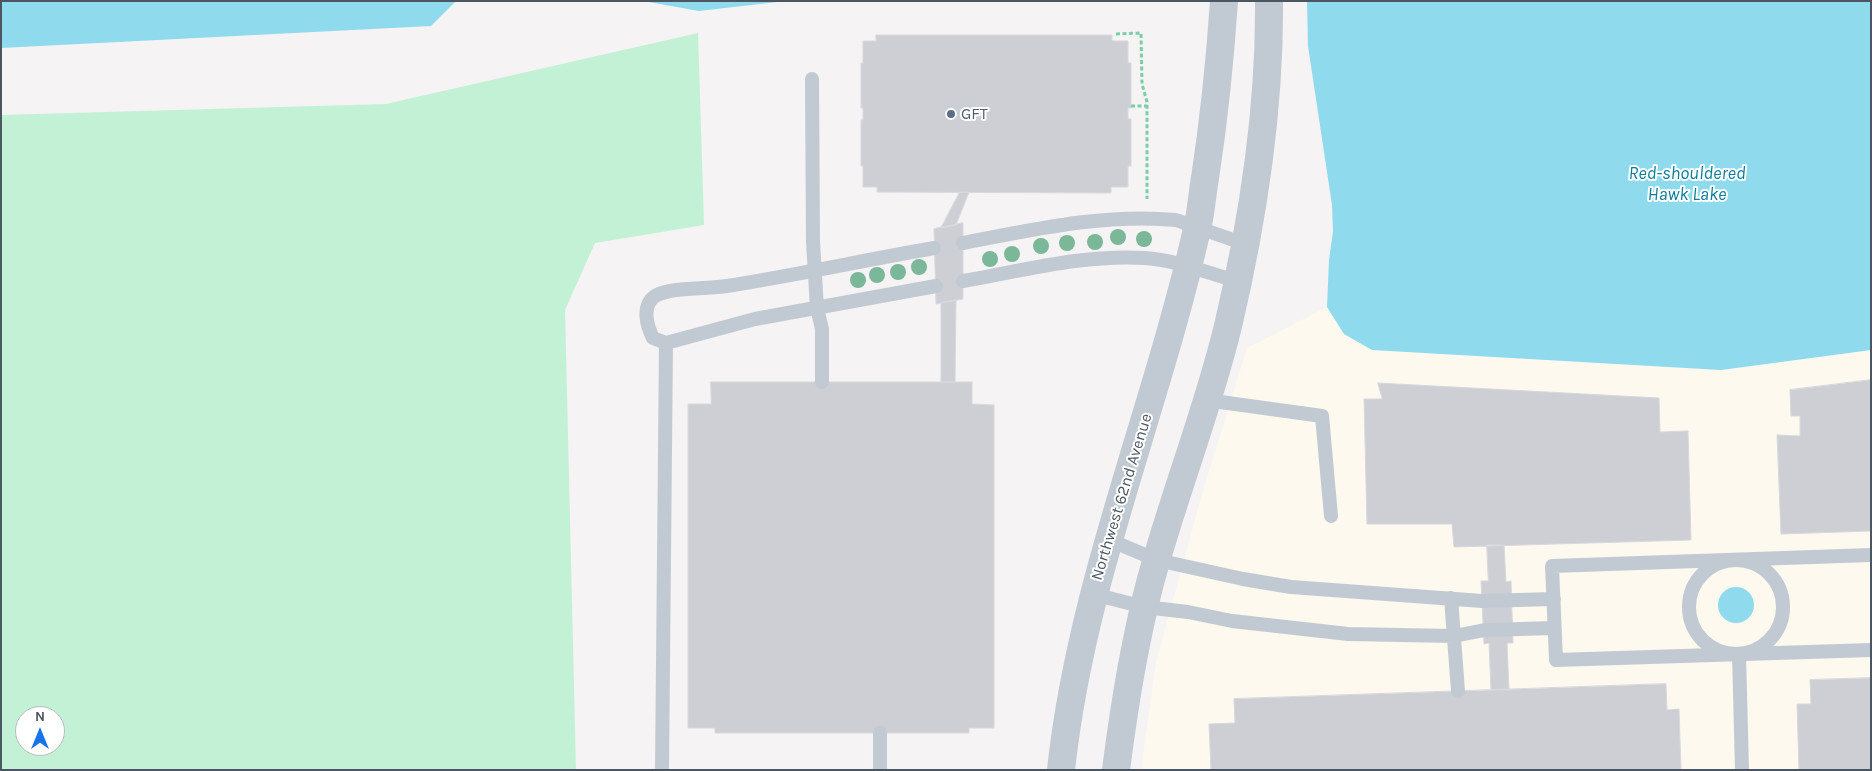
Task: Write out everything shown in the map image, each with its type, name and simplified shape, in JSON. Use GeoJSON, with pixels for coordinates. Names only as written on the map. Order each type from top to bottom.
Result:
{"type":"FeatureCollection","features":[{"type":"Feature","properties":{"kind":"street","name":"Northwest 62nd Avenue"},"geometry":{"type":"LineString","coordinates":[[1061,770],[1072,701],[1093,594],[1107,539],[1153,392],[1198,228],[1215,113],[1224,1]]}},
{"type":"Feature","properties":{"kind":"street"},"geometry":{"type":"LineString","coordinates":[[1116,770],[1133,658],[1144,607],[1228,327],[1245,244],[1264,118],[1269,1]]}},
{"type":"Feature","properties":{"kind":"lane"},"geometry":{"type":"LineString","coordinates":[[812,78],[814,270],[817,308],[822,329],[822,382]]}},
{"type":"Feature","properties":{"kind":"lane"},"geometry":{"type":"LineString","coordinates":[[963,242],[1063,225],[1117,220],[1176,220],[1245,244]]}},
{"type":"Feature","properties":{"kind":"lane"},"geometry":{"type":"LineString","coordinates":[[934,248],[726,286],[669,292],[656,296],[648,303],[646,312],[649,330],[653,338],[666,343],[755,319],[936,286]]}},
{"type":"Feature","properties":{"kind":"lane"},"geometry":{"type":"LineString","coordinates":[[963,281],[1098,259],[1145,258],[1188,267],[1237,281]]}},
{"type":"Feature","properties":{"kind":"lane"},"geometry":{"type":"LineString","coordinates":[[662,770],[666,343]]}},
{"type":"Feature","properties":{"kind":"lane"},"geometry":{"type":"LineString","coordinates":[[1206,400],[1322,416],[1331,516]]}},
{"type":"Feature","properties":{"kind":"lane"},"geometry":{"type":"LineString","coordinates":[[1107,539],[1157,560],[1225,576],[1291,587],[1482,601],[1554,598]]}},
{"type":"Feature","properties":{"kind":"lane"},"geometry":{"type":"LineString","coordinates":[[1871,555],[1552,566],[1556,660],[1871,650]]}},
{"type":"Feature","properties":{"kind":"lane"},"geometry":{"type":"LineString","coordinates":[[1733,560],[1759,566],[1770,574],[1778,585],[1783,604],[1780,624],[1774,636],[1752,651],[1739,654],[1725,653],[1713,648],[1702,640],[1694,629],[1690,610],[1692,590],[1699,578],[1708,569],[1720,563],[1733,560]]}},
{"type":"Feature","properties":{"kind":"lane"},"geometry":{"type":"LineString","coordinates":[[1093,594],[1144,607],[1295,629],[1367,635],[1454,636],[1485,630],[1554,628]]}},
{"type":"Feature","properties":{"kind":"lane"},"geometry":{"type":"LineString","coordinates":[[1451,598],[1458,691]]}},
{"type":"Feature","properties":{"kind":"lane"},"geometry":{"type":"LineString","coordinates":[[1739,654],[1742,770]]}},
{"type":"Feature","properties":{"kind":"lane"},"geometry":{"type":"LineString","coordinates":[[880,733],[880,770]]}},
{"type":"Feature","properties":{"kind":"path"},"geometry":{"type":"LineString","coordinates":[[1116,34],[1141,33],[1142,84],[1147,106],[1147,200]]}},
{"type":"Feature","properties":{"kind":"path"},"geometry":{"type":"LineString","coordinates":[[1131,106],[1147,106]]}},
{"type":"Feature","properties":{"kind":"shaded area"},"geometry":{"type":"Polygon","coordinates":[[[1327,307],[1344,334],[1372,350],[1721,370],[1871,350],[1871,770],[1141,770],[1156,662],[1200,501],[1247,348],[1327,307]]]}},
{"type":"Feature","properties":{"kind":"green space"},"geometry":{"type":"Polygon","coordinates":[[[698,33],[704,225],[595,243],[565,310],[576,770],[1,770],[1,115],[386,104],[698,33]]]}},
{"type":"Feature","properties":{"kind":"water"},"geometry":{"type":"Polygon","coordinates":[[[1,1],[456,1],[431,26],[1,48],[1,1]]]}},
{"type":"Feature","properties":{"kind":"water"},"geometry":{"type":"Polygon","coordinates":[[[643,1],[786,1],[699,11],[643,1]]]}},
{"type":"Feature","properties":{"kind":"water","name":"Red-shouldered Hawk Lake"},"geometry":{"type":"Polygon","coordinates":[[[1307,1],[1871,1],[1871,350],[1721,370],[1372,350],[1344,334],[1327,307],[1329,260],[1333,231],[1332,205],[1308,46],[1307,1]]]}},
{"type":"Feature","properties":{"kind":"water"},"geometry":{"type":"Polygon","coordinates":[[[1736,587],[1743,588],[1749,592],[1753,598],[1753,612],[1749,618],[1743,622],[1736,623],[1729,622],[1723,618],[1719,612],[1718,605],[1719,598],[1723,592],[1729,588],[1736,587]]]}},
{"type":"Feature","properties":{"kind":"building"},"geometry":{"type":"Polygon","coordinates":[[[876,35],[1112,35],[1112,41],[1128,41],[1128,63],[1131,63],[1131,108],[1128,108],[1128,119],[1131,119],[1131,166],[1128,166],[1128,187],[1111,187],[1111,193],[877,192],[877,187],[863,187],[863,166],[861,166],[861,120],[863,120],[863,108],[861,108],[861,63],[863,63],[863,41],[876,41],[876,35]]]}},
{"type":"Feature","properties":{"kind":"building"},"geometry":{"type":"Polygon","coordinates":[[[960,192],[969,192],[956,225],[941,228],[960,192]]]}},
{"type":"Feature","properties":{"kind":"building"},"geometry":{"type":"Polygon","coordinates":[[[963,223],[963,299],[936,304],[934,229],[963,223]]]}},
{"type":"Feature","properties":{"kind":"building"},"geometry":{"type":"Polygon","coordinates":[[[956,300],[955,382],[941,382],[941,303],[956,300]]]}},
{"type":"Feature","properties":{"kind":"building"},"geometry":{"type":"Polygon","coordinates":[[[1871,380],[1871,531],[1781,534],[1777,435],[1800,436],[1800,416],[1791,416],[1790,390],[1871,380]]]}},
{"type":"Feature","properties":{"kind":"building"},"geometry":{"type":"Polygon","coordinates":[[[711,382],[972,382],[972,404],[994,405],[994,728],[969,728],[969,733],[715,733],[715,728],[688,728],[688,404],[711,404],[711,382]]]}},
{"type":"Feature","properties":{"kind":"building"},"geometry":{"type":"Polygon","coordinates":[[[1378,383],[1659,398],[1660,432],[1688,431],[1691,540],[1454,547],[1452,524],[1367,524],[1364,399],[1382,399],[1378,383]]]}},
{"type":"Feature","properties":{"kind":"building"},"geometry":{"type":"Polygon","coordinates":[[[1487,545],[1504,545],[1506,582],[1511,581],[1513,643],[1507,643],[1509,690],[1491,690],[1489,643],[1484,644],[1481,581],[1488,581],[1487,545]]]}},
{"type":"Feature","properties":{"kind":"building"},"geometry":{"type":"Polygon","coordinates":[[[1871,678],[1871,770],[1799,770],[1797,704],[1811,704],[1810,680],[1871,678]]]}},
{"type":"Feature","properties":{"kind":"building"},"geometry":{"type":"Polygon","coordinates":[[[1666,684],[1667,710],[1679,709],[1681,770],[1211,770],[1209,724],[1235,723],[1234,699],[1666,684]]]}},
{"type":"Feature","properties":{"kind":"place","name":"GFT"},"geometry":{"type":"Point","coordinates":[951,114]}}]}
